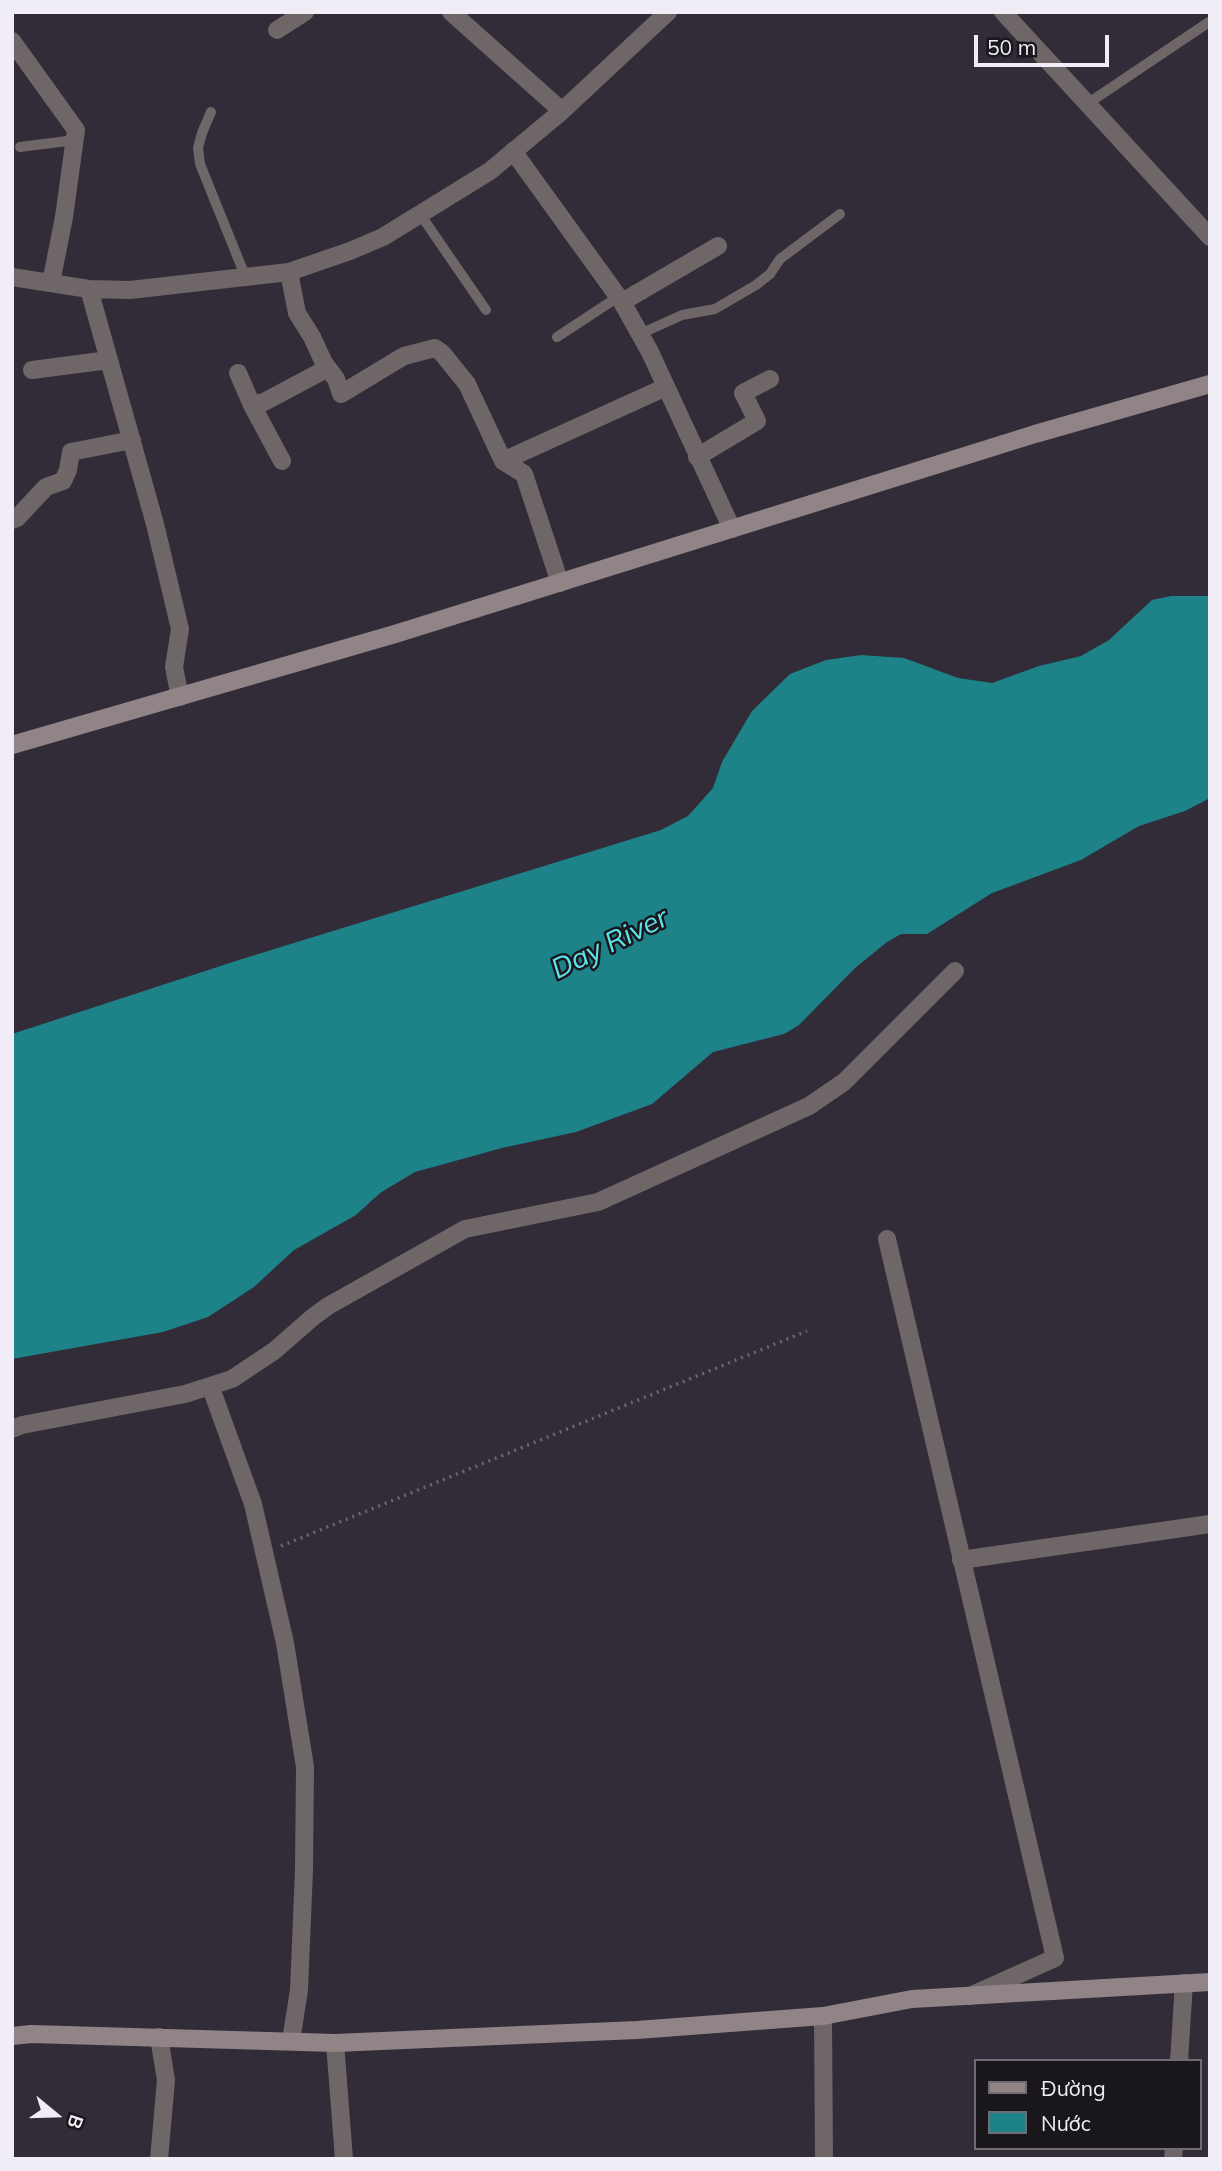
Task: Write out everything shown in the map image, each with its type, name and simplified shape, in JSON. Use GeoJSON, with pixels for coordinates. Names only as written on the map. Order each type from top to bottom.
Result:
{"type":"FeatureCollection","features":[{"type":"Feature","properties":{"kind":"street"},"geometry":{"type":"LineString","coordinates":[[277,30],[305,12]]}},
{"type":"Feature","properties":{"kind":"street"},"geometry":{"type":"LineString","coordinates":[[451,12],[562,111]]}},
{"type":"Feature","properties":{"kind":"street"},"geometry":{"type":"LineString","coordinates":[[12,277],[89,289],[130,290],[289,272],[322,262],[383,237],[490,171],[562,111],[668,12]]}},
{"type":"Feature","properties":{"kind":"street"},"geometry":{"type":"LineString","coordinates":[[1003,12],[1210,237]]}},
{"type":"Feature","properties":{"kind":"street"},"geometry":{"type":"LineString","coordinates":[[12,41],[76,130],[64,217],[51,283]]}},
{"type":"Feature","properties":{"kind":"street"},"geometry":{"type":"LineString","coordinates":[[513,150],[620,299],[666,387],[732,529]]}},
{"type":"Feature","properties":{"kind":"street"},"geometry":{"type":"LineString","coordinates":[[620,299],[718,246]]}},
{"type":"Feature","properties":{"kind":"street"},"geometry":{"type":"LineString","coordinates":[[289,272],[298,313],[336,379],[341,394],[404,356],[435,348],[467,384],[503,461],[524,474],[560,583]]}},
{"type":"Feature","properties":{"kind":"street"},"geometry":{"type":"LineString","coordinates":[[89,289],[155,524],[180,629],[174,667],[174,678],[180,697]]}},
{"type":"Feature","properties":{"kind":"street"},"geometry":{"type":"LineString","coordinates":[[32,370],[109,360]]}},
{"type":"Feature","properties":{"kind":"street"},"geometry":{"type":"LineString","coordinates":[[252,405],[264,402],[328,368]]}},
{"type":"Feature","properties":{"kind":"street"},"geometry":{"type":"LineString","coordinates":[[238,373],[282,461]]}},
{"type":"Feature","properties":{"kind":"street"},"geometry":{"type":"LineString","coordinates":[[697,457],[757,421],[743,393],[769,379]]}},
{"type":"Feature","properties":{"kind":"street"},"geometry":{"type":"LineString","coordinates":[[12,745],[560,583],[1022,438],[1210,384]]}},
{"type":"Feature","properties":{"kind":"street"},"geometry":{"type":"LineString","coordinates":[[503,461],[666,387]]}},
{"type":"Feature","properties":{"kind":"street"},"geometry":{"type":"LineString","coordinates":[[12,520],[46,487],[63,481],[71,452],[132,440]]}},
{"type":"Feature","properties":{"kind":"street"},"geometry":{"type":"LineString","coordinates":[[12,1429],[211,1388],[250,1368],[328,1306],[465,1229],[598,1202],[809,1106],[844,1082],[955,971]]}},
{"type":"Feature","properties":{"kind":"street"},"geometry":{"type":"LineString","coordinates":[[887,1239],[1055,1958],[970,1996]]}},
{"type":"Feature","properties":{"kind":"street"},"geometry":{"type":"LineString","coordinates":[[211,1388],[253,1504],[285,1643],[305,1767],[299,1990],[291,2041]]}},
{"type":"Feature","properties":{"kind":"street"},"geometry":{"type":"LineString","coordinates":[[961,1560],[1210,1524]]}},
{"type":"Feature","properties":{"kind":"street"},"geometry":{"type":"LineString","coordinates":[[12,2036],[31,2034],[335,2043],[637,2029],[823,2016],[912,1999],[1210,1982]]}},
{"type":"Feature","properties":{"kind":"street"},"geometry":{"type":"LineString","coordinates":[[1179,2059],[1184,1983]]}},
{"type":"Feature","properties":{"kind":"street"},"geometry":{"type":"LineString","coordinates":[[823,2016],[824,2159]]}},
{"type":"Feature","properties":{"kind":"street"},"geometry":{"type":"LineString","coordinates":[[159,2037],[166,2080],[159,2159]]}},
{"type":"Feature","properties":{"kind":"street"},"geometry":{"type":"LineString","coordinates":[[335,2043],[344,2159]]}},
{"type":"Feature","properties":{"kind":"lane"},"geometry":{"type":"LineString","coordinates":[[1087,104],[1209,22]]}},
{"type":"Feature","properties":{"kind":"lane"},"geometry":{"type":"LineString","coordinates":[[211,112],[198,148],[200,164],[246,278]]}},
{"type":"Feature","properties":{"kind":"lane"},"geometry":{"type":"LineString","coordinates":[[20,147],[75,140]]}},
{"type":"Feature","properties":{"kind":"lane"},"geometry":{"type":"LineString","coordinates":[[420,214],[486,310]]}},
{"type":"Feature","properties":{"kind":"lane"},"geometry":{"type":"LineString","coordinates":[[640,334],[682,316],[715,309],[756,285],[780,259],[840,214]]}},
{"type":"Feature","properties":{"kind":"lane"},"geometry":{"type":"LineString","coordinates":[[557,337],[620,299]]}},
{"type":"Feature","properties":{"kind":"path"},"geometry":{"type":"LineString","coordinates":[[264,1553],[807,1331]]}},
{"type":"Feature","properties":{"kind":"water","name":"Day River"},"geometry":{"type":"Polygon","coordinates":[[[1171,596],[1210,596],[1210,798],[1185,811],[1139,826],[1081,860],[992,893],[927,934],[901,934],[855,968],[799,1025],[784,1034],[713,1052],[652,1104],[576,1132],[502,1148],[415,1172],[380,1193],[356,1215],[294,1250],[254,1287],[208,1317],[163,1332],[12,1359],[12,1034],[242,959],[661,830],[688,816],[713,788],[722,762],[752,711],[790,674],[826,660],[861,655],[904,658],[958,678],[992,683],[1039,666],[1081,656],[1109,640],[1152,600],[1171,596]]]}}]}
